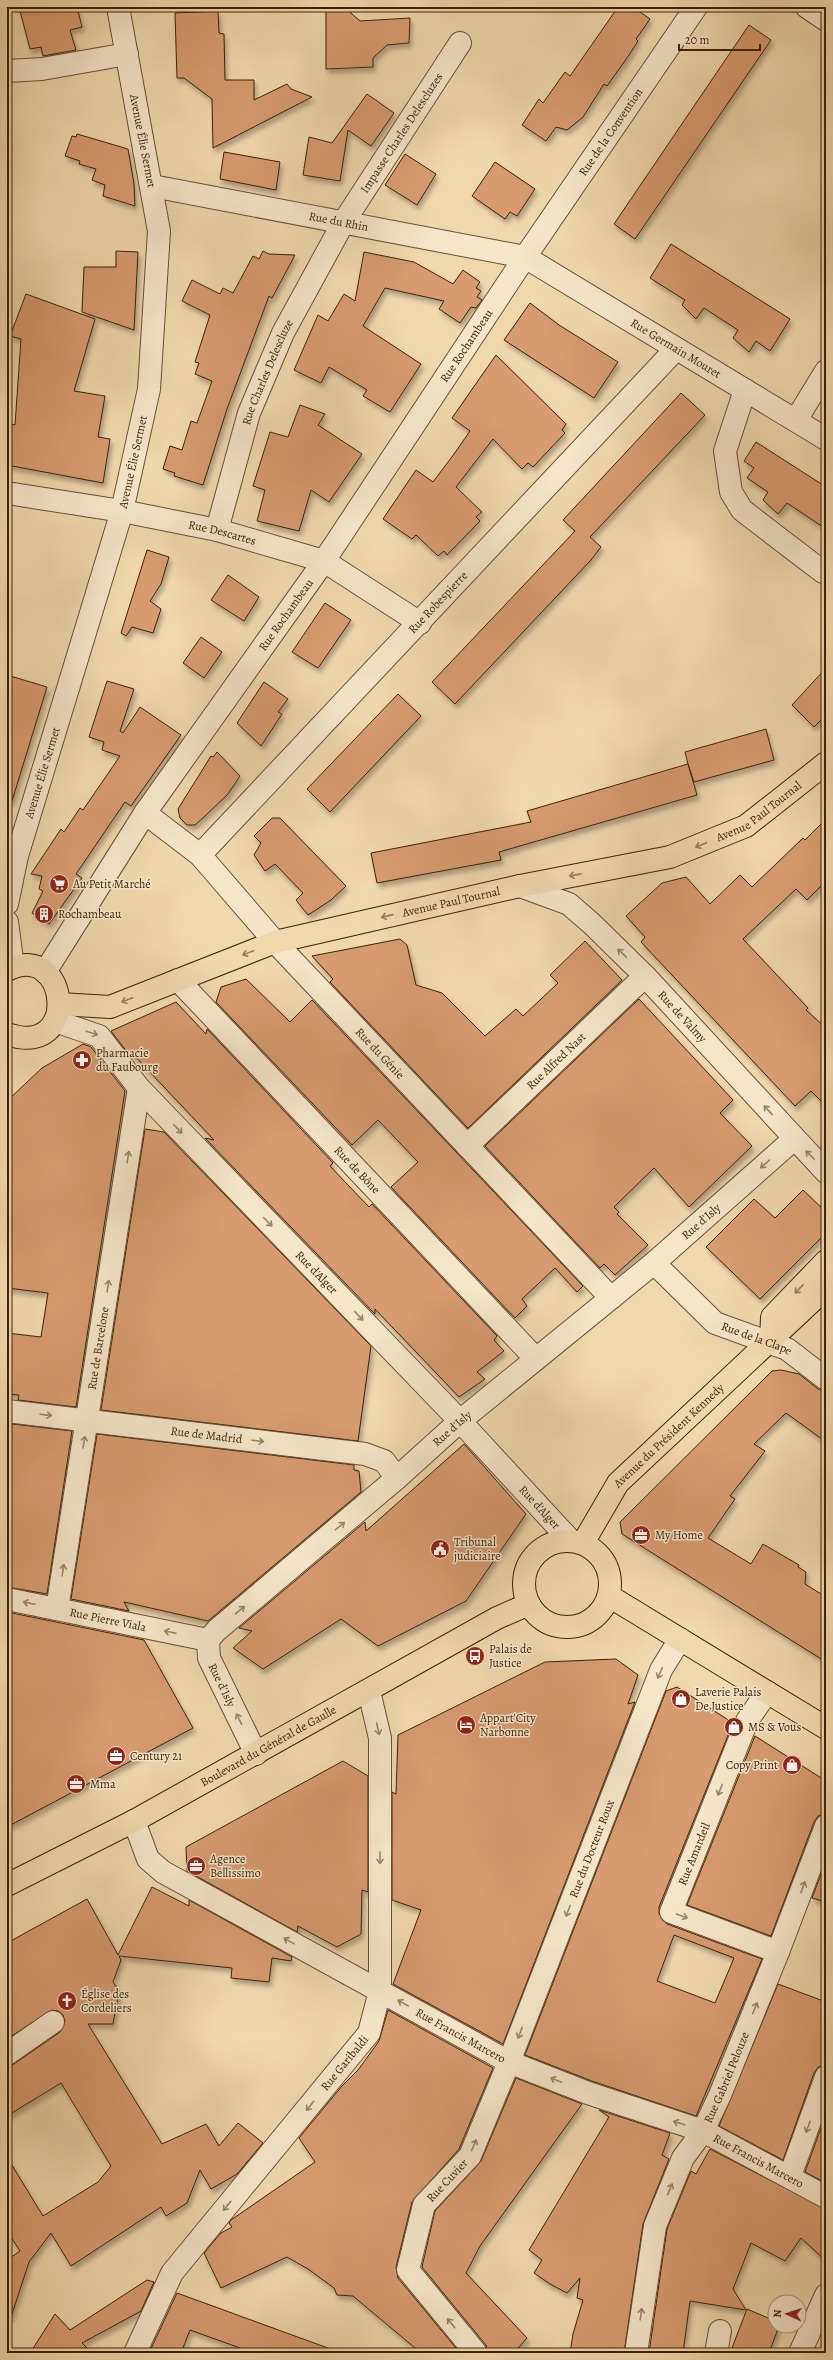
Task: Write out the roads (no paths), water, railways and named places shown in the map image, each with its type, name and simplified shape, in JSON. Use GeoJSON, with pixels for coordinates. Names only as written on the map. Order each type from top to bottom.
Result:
{"type":"FeatureCollection","features":[{"type":"Feature","properties":{"kind":"main road","name":"Avenue Paul Tournal"},"geometry":{"type":"LineString","coordinates":[[57,1013],[110,1007],[275,942],[520,886],[670,857],[746,826],[826,763]]}},
{"type":"Feature","properties":{"kind":"main road"},"geometry":{"type":"LineString","coordinates":[[7,1034],[28,1038],[38,1035],[57,1013],[59,992],[54,981],[45,972],[24,965],[10,968]]}},
{"type":"Feature","properties":{"kind":"main road"},"geometry":{"type":"LineString","coordinates":[[771,1342],[772,1317],[826,1261]]}},
{"type":"Feature","properties":{"kind":"main road","name":"Avenue du Président Kennedy"},"geometry":{"type":"LineString","coordinates":[[577,1542],[618,1483],[771,1342],[826,1288]]}},
{"type":"Feature","properties":{"kind":"main road"},"geometry":{"type":"LineString","coordinates":[[558,1542],[577,1542],[593,1548],[606,1564],[611,1586],[609,1596],[604,1608],[595,1617],[584,1624],[572,1627],[558,1627],[547,1622],[536,1614],[529,1604],[525,1591],[524,1578],[528,1565],[535,1554],[546,1546],[558,1542]]}},
{"type":"Feature","properties":{"kind":"main road"},"geometry":{"type":"LineString","coordinates":[[609,1596],[826,1728]]}},
{"type":"Feature","properties":{"kind":"main road","name":"Boulevard du Général de Gaulle"},"geometry":{"type":"LineString","coordinates":[[7,1885],[134,1821],[369,1691],[497,1618],[529,1604]]}},
{"type":"Feature","properties":{"kind":"street","name":"Avenue Élie Sermet"},"geometry":{"type":"LineString","coordinates":[[7,904],[12,855],[122,511],[149,389],[159,231],[152,186],[118,7]]}},
{"type":"Feature","properties":{"kind":"street","name":"Rue de la Convention"},"geometry":{"type":"LineString","coordinates":[[525,257],[696,7]]}},
{"type":"Feature","properties":{"kind":"street"},"geometry":{"type":"LineString","coordinates":[[807,7],[826,20]]}},
{"type":"Feature","properties":{"kind":"street","name":"Impasse Charles Delescluzes"},"geometry":{"type":"LineString","coordinates":[[343,223],[460,43]]}},
{"type":"Feature","properties":{"kind":"street"},"geometry":{"type":"LineString","coordinates":[[7,71],[42,69],[127,54]]}},
{"type":"Feature","properties":{"kind":"street","name":"Rue du Rhin"},"geometry":{"type":"LineString","coordinates":[[152,186],[525,257]]}},
{"type":"Feature","properties":{"kind":"street","name":"Rue Charles Delescluze"},"geometry":{"type":"LineString","coordinates":[[217,530],[249,413],[283,333],[343,223]]}},
{"type":"Feature","properties":{"kind":"street","name":"Rue Germain Mouret"},"geometry":{"type":"LineString","coordinates":[[525,257],[675,350],[796,420],[826,440]]}},
{"type":"Feature","properties":{"kind":"street","name":"Rue Rochambeau"},"geometry":{"type":"LineString","coordinates":[[45,972],[145,813],[324,561],[525,257]]}},
{"type":"Feature","properties":{"kind":"street","name":"Rue Robespierre"},"geometry":{"type":"LineString","coordinates":[[200,855],[420,623],[675,350]]}},
{"type":"Feature","properties":{"kind":"street"},"geometry":{"type":"LineString","coordinates":[[796,420],[826,371]]}},
{"type":"Feature","properties":{"kind":"street"},"geometry":{"type":"LineString","coordinates":[[745,390],[725,450],[731,492],[742,510],[823,572],[826,572]]}},
{"type":"Feature","properties":{"kind":"street","name":"Rue Descartes"},"geometry":{"type":"LineString","coordinates":[[7,493],[122,511],[217,530],[324,561],[420,623]]}},
{"type":"Feature","properties":{"kind":"street","name":"Rue du Génie"},"geometry":{"type":"LineString","coordinates":[[145,813],[200,855],[275,942],[611,1298]]}},
{"type":"Feature","properties":{"kind":"street","name":"Rue de Valmy"},"geometry":{"type":"LineString","coordinates":[[520,886],[569,904],[645,976],[826,1172]]}},
{"type":"Feature","properties":{"kind":"street"},"geometry":{"type":"LineString","coordinates":[[7,922],[10,968]]}},
{"type":"Feature","properties":{"kind":"street","name":"Rue Alfred Nast"},"geometry":{"type":"LineString","coordinates":[[466,1146],[645,976]]}},
{"type":"Feature","properties":{"kind":"street","name":"Rue de Bône"},"geometry":{"type":"LineString","coordinates":[[178,980],[536,1359]]}},
{"type":"Feature","properties":{"kind":"street","name":"Rue d'Alger"},"geometry":{"type":"LineString","coordinates":[[57,1013],[99,1036],[139,1088],[577,1542]]}},
{"type":"Feature","properties":{"kind":"street","name":"Rue de Barcelone"},"geometry":{"type":"LineString","coordinates":[[57,1609],[139,1088]]}},
{"type":"Feature","properties":{"kind":"street","name":"Rue d'Isly"},"geometry":{"type":"LineString","coordinates":[[256,1754],[209,1658],[208,1640],[217,1630],[397,1478],[460,1421],[654,1262],[794,1139]]}},
{"type":"Feature","properties":{"kind":"street","name":"Rue de la Clape"},"geometry":{"type":"LineString","coordinates":[[654,1262],[715,1324],[771,1342],[787,1349],[826,1380]]}},
{"type":"Feature","properties":{"kind":"street","name":"Rue de Madrid"},"geometry":{"type":"LineString","coordinates":[[7,1410],[365,1454],[384,1462],[397,1478]]}},
{"type":"Feature","properties":{"kind":"street","name":"Rue Pierre Viala"},"geometry":{"type":"LineString","coordinates":[[7,1599],[208,1640]]}},
{"type":"Feature","properties":{"kind":"street","name":"Rue du Docteur Roux"},"geometry":{"type":"LineString","coordinates":[[509,2062],[661,1670],[680,1639]]}},
{"type":"Feature","properties":{"kind":"street","name":"Rue Garibaldi"},"geometry":{"type":"LineString","coordinates":[[135,2353],[172,2273],[369,2033],[380,1991],[380,1738],[369,1691]]}},
{"type":"Feature","properties":{"kind":"street","name":"Rue Amardeil"},"geometry":{"type":"LineString","coordinates":[[767,1692],[747,1721],[671,1912],[778,1952]]}},
{"type":"Feature","properties":{"kind":"street","name":"Rue Francis Marcero"},"geometry":{"type":"LineString","coordinates":[[134,1821],[148,1859],[163,1872],[509,2062],[588,2093],[703,2131],[790,2176],[826,2197]]}},
{"type":"Feature","properties":{"kind":"street","name":"Rue Gabriel Pelouze"},"geometry":{"type":"LineString","coordinates":[[636,2353],[655,2226],[683,2158],[703,2131],[778,1952],[826,1826]]}},
{"type":"Feature","properties":{"kind":"street"},"geometry":{"type":"LineString","coordinates":[[7,2054],[53,2022]]}},
{"type":"Feature","properties":{"kind":"street","name":"Rue Cuvier"},"geometry":{"type":"LineString","coordinates":[[476,2353],[408,2270],[424,2205],[470,2156],[509,2062]]}},
{"type":"Feature","properties":{"kind":"street"},"geometry":{"type":"LineString","coordinates":[[790,2176],[826,2077]]}},
{"type":"Feature","properties":{"kind":"street"},"geometry":{"type":"LineString","coordinates":[[800,2353],[826,2295]]}},
{"type":"Feature","properties":{"kind":"street"},"geometry":{"type":"LineString","coordinates":[[716,2353],[720,2331]]}},
{"type":"Feature","properties":{"kind":"place","name":"Au Petit Marché"},"geometry":{"type":"Point","coordinates":[59,884]}},
{"type":"Feature","properties":{"kind":"place","name":"Rochambeau"},"geometry":{"type":"Point","coordinates":[44,914]}},
{"type":"Feature","properties":{"kind":"place","name":"Pharmacie du Faubourg"},"geometry":{"type":"Point","coordinates":[82,1060]}},
{"type":"Feature","properties":{"kind":"place","name":"My Home"},"geometry":{"type":"Point","coordinates":[641,1535]}},
{"type":"Feature","properties":{"kind":"place","name":"Tribunal judiciaire"},"geometry":{"type":"Point","coordinates":[440,1549]}},
{"type":"Feature","properties":{"kind":"place","name":"Palais de Justice"},"geometry":{"type":"Point","coordinates":[475,1656]}},
{"type":"Feature","properties":{"kind":"place","name":"Laverie Palais De Justice"},"geometry":{"type":"Point","coordinates":[681,1699]}},
{"type":"Feature","properties":{"kind":"place","name":"Appart'City Narbonne"},"geometry":{"type":"Point","coordinates":[466,1725]}},
{"type":"Feature","properties":{"kind":"place","name":"MS & Vous"},"geometry":{"type":"Point","coordinates":[734,1727]}},
{"type":"Feature","properties":{"kind":"place","name":"Century 21"},"geometry":{"type":"Point","coordinates":[116,1756]}},
{"type":"Feature","properties":{"kind":"place","name":"Copy Print"},"geometry":{"type":"Point","coordinates":[792,1765]}},
{"type":"Feature","properties":{"kind":"place","name":"Mma"},"geometry":{"type":"Point","coordinates":[76,1784]}},
{"type":"Feature","properties":{"kind":"place","name":"Agence Bellissimo"},"geometry":{"type":"Point","coordinates":[196,1866]}},
{"type":"Feature","properties":{"kind":"place","name":"Église des Cordeliers"},"geometry":{"type":"Point","coordinates":[67,2001]}}]}
